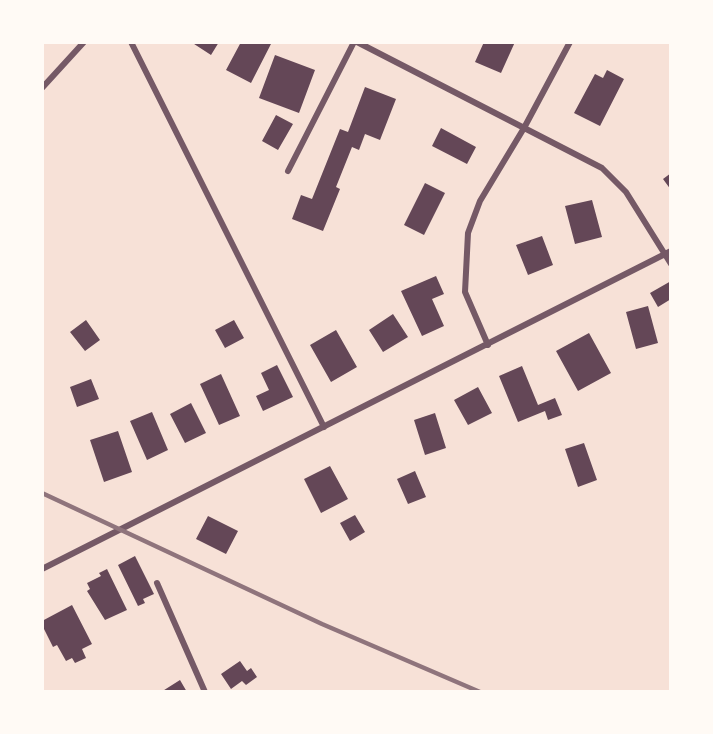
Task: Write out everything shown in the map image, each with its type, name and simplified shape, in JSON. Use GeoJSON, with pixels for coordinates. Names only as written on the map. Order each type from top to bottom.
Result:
{"type":"FeatureCollection","features":[{"type":"Feature","properties":{"kind":"street"},"geometry":{"type":"LineString","coordinates":[[42,88],[84,42]]}},
{"type":"Feature","properties":{"kind":"street"},"geometry":{"type":"LineString","coordinates":[[131,42],[324,427]]}},
{"type":"Feature","properties":{"kind":"street"},"geometry":{"type":"LineString","coordinates":[[288,171],[355,42],[602,168],[615,178],[668,253],[671,264]]}},
{"type":"Feature","properties":{"kind":"street"},"geometry":{"type":"LineString","coordinates":[[488,345],[465,292],[468,233],[480,201],[524,128],[570,42]]}},
{"type":"Feature","properties":{"kind":"street"},"geometry":{"type":"LineString","coordinates":[[42,568],[668,253]]}},
{"type":"Feature","properties":{"kind":"street"},"geometry":{"type":"LineString","coordinates":[[157,583],[205,692]]}},
{"type":"Feature","properties":{"kind":"building"},"geometry":{"type":"Polygon","coordinates":[[[191,42],[219,42],[211,55],[191,42]]]}},
{"type":"Feature","properties":{"kind":"building"},"geometry":{"type":"Polygon","coordinates":[[[241,42],[272,42],[251,83],[226,70],[241,42]]]}},
{"type":"Feature","properties":{"kind":"building"},"geometry":{"type":"Polygon","coordinates":[[[484,42],[515,42],[501,73],[475,62],[484,42]]]}},
{"type":"Feature","properties":{"kind":"building"},"geometry":{"type":"Polygon","coordinates":[[[275,55],[315,70],[299,113],[259,98],[275,55]]]}},
{"type":"Feature","properties":{"kind":"building"},"geometry":{"type":"Polygon","coordinates":[[[607,70],[624,79],[600,126],[574,113],[595,74],[603,78],[607,70]]]}},
{"type":"Feature","properties":{"kind":"building"},"geometry":{"type":"Polygon","coordinates":[[[365,87],[396,99],[380,140],[365,134],[359,150],[352,147],[336,187],[340,189],[323,231],[292,219],[301,195],[312,199],[340,129],[348,132],[365,87]]]}},
{"type":"Feature","properties":{"kind":"building"},"geometry":{"type":"Polygon","coordinates":[[[276,115],[293,124],[278,150],[262,141],[276,115]]]}},
{"type":"Feature","properties":{"kind":"building"},"geometry":{"type":"Polygon","coordinates":[[[441,128],[476,147],[467,164],[432,146],[441,128]]]}},
{"type":"Feature","properties":{"kind":"building"},"geometry":{"type":"Polygon","coordinates":[[[671,173],[671,190],[663,179],[671,173]]]}},
{"type":"Feature","properties":{"kind":"building"},"geometry":{"type":"Polygon","coordinates":[[[425,183],[445,193],[424,235],[404,225],[425,183]]]}},
{"type":"Feature","properties":{"kind":"building"},"geometry":{"type":"Polygon","coordinates":[[[592,200],[602,237],[575,244],[565,206],[592,200]]]}},
{"type":"Feature","properties":{"kind":"building"},"geometry":{"type":"Polygon","coordinates":[[[542,236],[553,265],[528,275],[516,245],[542,236]]]}},
{"type":"Feature","properties":{"kind":"building"},"geometry":{"type":"Polygon","coordinates":[[[436,276],[444,294],[432,299],[444,326],[422,336],[401,291],[436,276]]]}},
{"type":"Feature","properties":{"kind":"building"},"geometry":{"type":"Polygon","coordinates":[[[671,281],[671,299],[658,307],[650,293],[671,281]]]}},
{"type":"Feature","properties":{"kind":"building"},"geometry":{"type":"Polygon","coordinates":[[[648,306],[658,343],[636,349],[626,312],[648,306]]]}},
{"type":"Feature","properties":{"kind":"building"},"geometry":{"type":"Polygon","coordinates":[[[393,314],[408,337],[383,352],[369,330],[393,314]]]}},
{"type":"Feature","properties":{"kind":"building"},"geometry":{"type":"Polygon","coordinates":[[[86,320],[100,340],[85,351],[70,332],[86,320]]]}},
{"type":"Feature","properties":{"kind":"building"},"geometry":{"type":"Polygon","coordinates":[[[234,320],[244,338],[225,348],[215,330],[234,320]]]}},
{"type":"Feature","properties":{"kind":"building"},"geometry":{"type":"Polygon","coordinates":[[[336,330],[357,367],[331,382],[310,345],[336,330]]]}},
{"type":"Feature","properties":{"kind":"building"},"geometry":{"type":"Polygon","coordinates":[[[589,333],[611,373],[578,391],[556,351],[589,333]]]}},
{"type":"Feature","properties":{"kind":"building"},"geometry":{"type":"Polygon","coordinates":[[[277,365],[293,397],[263,411],[256,396],[269,390],[261,373],[277,365]]]}},
{"type":"Feature","properties":{"kind":"building"},"geometry":{"type":"Polygon","coordinates":[[[522,366],[538,405],[555,398],[562,415],[548,420],[545,411],[518,422],[499,376],[522,366]]]}},
{"type":"Feature","properties":{"kind":"building"},"geometry":{"type":"Polygon","coordinates":[[[221,374],[240,416],[219,425],[200,384],[221,374]]]}},
{"type":"Feature","properties":{"kind":"building"},"geometry":{"type":"Polygon","coordinates":[[[91,379],[99,399],[77,407],[70,387],[91,379]]]}},
{"type":"Feature","properties":{"kind":"building"},"geometry":{"type":"Polygon","coordinates":[[[478,387],[492,413],[468,425],[454,400],[478,387]]]}},
{"type":"Feature","properties":{"kind":"building"},"geometry":{"type":"Polygon","coordinates":[[[191,403],[206,433],[185,443],[170,414],[191,403]]]}},
{"type":"Feature","properties":{"kind":"building"},"geometry":{"type":"Polygon","coordinates":[[[152,412],[168,450],[147,460],[130,421],[152,412]]]}},
{"type":"Feature","properties":{"kind":"building"},"geometry":{"type":"Polygon","coordinates":[[[435,413],[446,448],[425,455],[414,420],[435,413]]]}},
{"type":"Feature","properties":{"kind":"building"},"geometry":{"type":"Polygon","coordinates":[[[118,431],[132,472],[104,482],[90,440],[118,431]]]}},
{"type":"Feature","properties":{"kind":"building"},"geometry":{"type":"Polygon","coordinates":[[[584,443],[597,480],[578,487],[565,449],[584,443]]]}},
{"type":"Feature","properties":{"kind":"building"},"geometry":{"type":"Polygon","coordinates":[[[330,466],[348,499],[321,513],[304,479],[330,466]]]}},
{"type":"Feature","properties":{"kind":"building"},"geometry":{"type":"Polygon","coordinates":[[[415,471],[426,497],[408,504],[397,479],[415,471]]]}},
{"type":"Feature","properties":{"kind":"building"},"geometry":{"type":"Polygon","coordinates":[[[355,515],[365,532],[350,541],[340,523],[355,515]]]}},
{"type":"Feature","properties":{"kind":"building"},"geometry":{"type":"Polygon","coordinates":[[[208,516],[238,531],[226,554],[196,539],[208,516]]]}},
{"type":"Feature","properties":{"kind":"building"},"geometry":{"type":"Polygon","coordinates":[[[135,556],[154,594],[143,599],[145,603],[138,606],[118,565],[135,556]]]}},
{"type":"Feature","properties":{"kind":"building"},"geometry":{"type":"Polygon","coordinates":[[[107,569],[127,610],[105,620],[87,591],[90,589],[87,583],[101,576],[99,573],[107,569]]]}},
{"type":"Feature","properties":{"kind":"building"},"geometry":{"type":"Polygon","coordinates":[[[72,605],[92,644],[82,649],[86,658],[75,663],[72,658],[66,661],[57,645],[53,647],[42,625],[42,621],[72,605]]]}},
{"type":"Feature","properties":{"kind":"building"},"geometry":{"type":"Polygon","coordinates":[[[240,661],[247,671],[251,668],[257,677],[246,685],[242,681],[231,689],[221,674],[240,661]]]}},
{"type":"Feature","properties":{"kind":"building"},"geometry":{"type":"Polygon","coordinates":[[[180,680],[187,692],[161,692],[180,680]]]}},
{"type":"Feature","properties":{"kind":"railway"},"geometry":{"type":"LineString","coordinates":[[42,493],[322,624],[480,692]]}}]}
